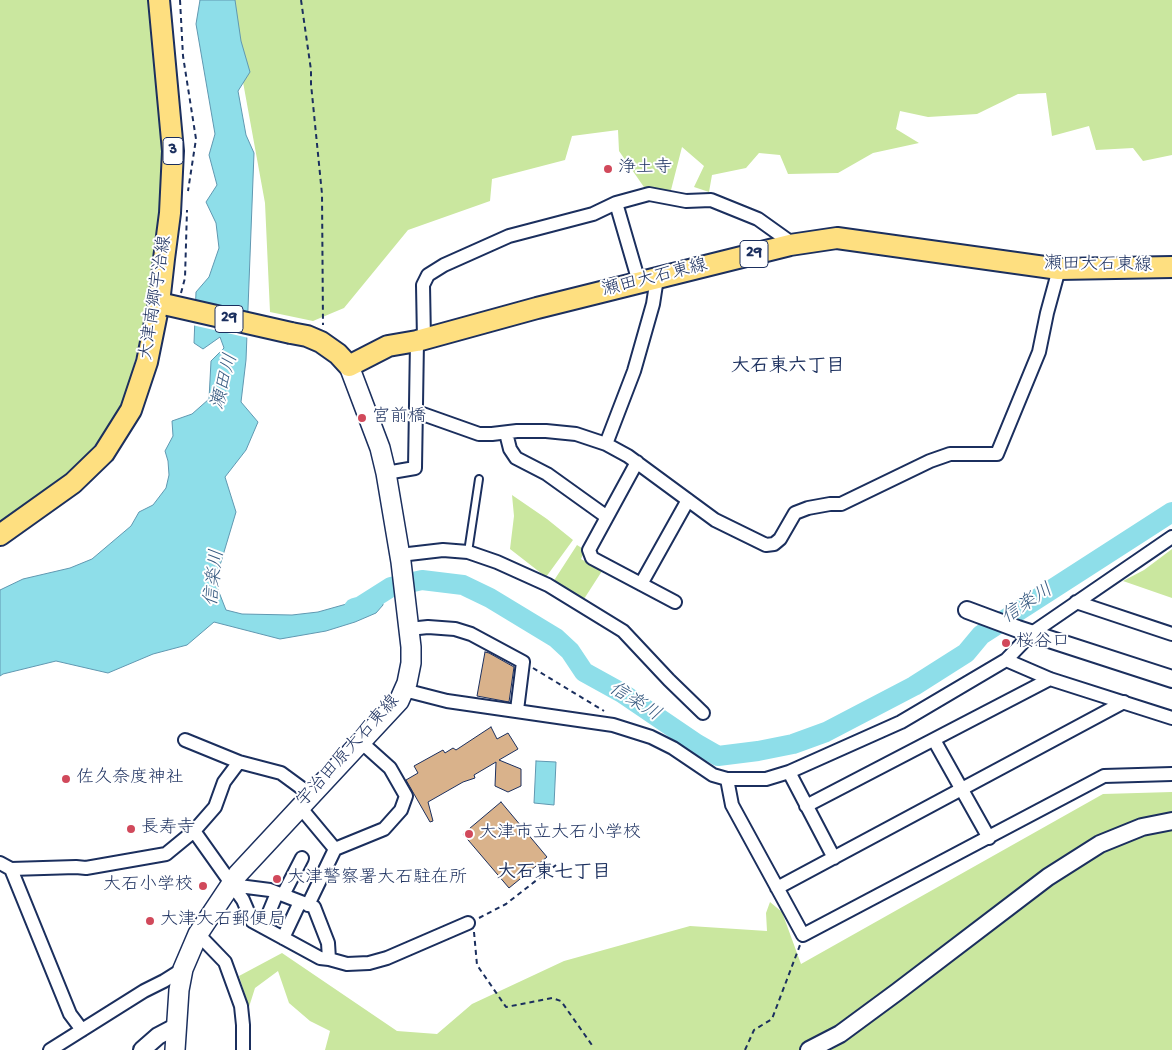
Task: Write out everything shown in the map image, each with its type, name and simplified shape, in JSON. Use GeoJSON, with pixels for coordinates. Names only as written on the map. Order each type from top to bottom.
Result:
{"type":"FeatureCollection","features":[{"type":"Feature","properties":{"kind":"main road","name":"大津南郷宇治線"},"geometry":{"type":"LineString","coordinates":[[0,535],[73,483],[104,453],[131,410],[140,386],[163,304],[170,213],[173,151],[159,0]]}},
{"type":"Feature","properties":{"kind":"main road","name":"瀬田大石東線"},"geometry":{"type":"LineString","coordinates":[[349,366],[388,346],[420,341],[648,280],[790,245],[837,238],[1059,269],[1172,267]]}},
{"type":"Feature","properties":{"kind":"main road","name":"29"},"geometry":{"type":"LineString","coordinates":[[163,304],[306,336],[321,342],[338,354],[349,366]]}},
{"type":"Feature","properties":{"kind":"main road","name":"宇治田原大石東線"},"geometry":{"type":"LineString","coordinates":[[175,1050],[182,969],[198,934],[238,874],[399,701],[412,663],[400,559],[386,473],[380,448],[349,366]]}},
{"type":"Feature","properties":{"kind":"street"},"geometry":{"type":"LineString","coordinates":[[386,473],[415,468],[423,285],[428,275],[509,236],[593,214],[616,203],[649,194],[686,201],[711,200],[758,219],[786,239],[790,245]]}},
{"type":"Feature","properties":{"kind":"street"},"geometry":{"type":"LineString","coordinates":[[606,444],[634,371],[652,304],[648,280],[616,203]]}},
{"type":"Feature","properties":{"kind":"street"},"geometry":{"type":"LineString","coordinates":[[417,412],[479,434],[546,431],[576,434],[606,444],[637,462],[715,520],[766,545],[774,544],[780,539],[795,513],[808,508],[841,504],[930,461],[950,454],[997,454],[1039,352],[1059,269]]}},
{"type":"Feature","properties":{"kind":"street"},"geometry":{"type":"LineString","coordinates":[[506,432],[510,449],[516,458],[546,474],[607,518]]}},
{"type":"Feature","properties":{"kind":"street"},"geometry":{"type":"LineString","coordinates":[[637,462],[589,550],[592,558],[675,602]]}},
{"type":"Feature","properties":{"kind":"street"},"geometry":{"type":"LineString","coordinates":[[641,584],[688,500]]}},
{"type":"Feature","properties":{"kind":"street"},"geometry":{"type":"LineString","coordinates":[[404,690],[447,701],[613,725],[651,737],[672,748],[712,775],[727,779],[766,778],[789,772],[902,722],[1006,660],[1025,631],[1076,602],[1172,537]]}},
{"type":"Feature","properties":{"kind":"street"},"geometry":{"type":"LineString","coordinates":[[400,559],[443,550],[468,552],[497,562],[548,585],[623,631],[703,713]]}},
{"type":"Feature","properties":{"kind":"street"},"geometry":{"type":"LineString","coordinates":[[1076,602],[1172,634]]}},
{"type":"Feature","properties":{"kind":"street"},"geometry":{"type":"LineString","coordinates":[[967,610],[1025,631],[1172,678]]}},
{"type":"Feature","properties":{"kind":"street"},"geometry":{"type":"LineString","coordinates":[[408,624],[463,632],[494,645],[523,662],[517,710]]}},
{"type":"Feature","properties":{"kind":"street"},"geometry":{"type":"LineString","coordinates":[[1006,660],[1050,679],[1172,718]]}},
{"type":"Feature","properties":{"kind":"street"},"geometry":{"type":"LineString","coordinates":[[806,806],[1050,679]]}},
{"type":"Feature","properties":{"kind":"street"},"geometry":{"type":"LineString","coordinates":[[777,888],[1124,702]]}},
{"type":"Feature","properties":{"kind":"street"},"geometry":{"type":"LineString","coordinates":[[185,740],[239,762],[282,773],[306,801],[335,849]]}},
{"type":"Feature","properties":{"kind":"street"},"geometry":{"type":"LineString","coordinates":[[934,740],[989,838]]}},
{"type":"Feature","properties":{"kind":"street"},"geometry":{"type":"LineString","coordinates":[[283,938],[335,849],[384,829],[401,810],[406,796],[390,768],[361,742]]}},
{"type":"Feature","properties":{"kind":"street"},"geometry":{"type":"LineString","coordinates":[[82,1030],[70,1014],[5,866],[86,868],[166,854],[194,831],[215,807],[224,782],[239,762]]}},
{"type":"Feature","properties":{"kind":"street"},"geometry":{"type":"LineString","coordinates":[[789,772],[834,858]]}},
{"type":"Feature","properties":{"kind":"street"},"geometry":{"type":"LineString","coordinates":[[727,779],[732,805],[803,935],[1104,776],[1172,774]]}},
{"type":"Feature","properties":{"kind":"street"},"geometry":{"type":"LineString","coordinates":[[809,1050],[847,1028],[1048,877],[1100,844],[1142,827],[1172,821]]}},
{"type":"Feature","properties":{"kind":"street"},"geometry":{"type":"LineString","coordinates":[[194,831],[243,900],[252,921],[320,958],[347,964],[369,963],[387,958],[468,923]]}},
{"type":"Feature","properties":{"kind":"street"},"geometry":{"type":"LineString","coordinates":[[262,927],[302,858]]}},
{"type":"Feature","properties":{"kind":"street"},"geometry":{"type":"LineString","coordinates":[[231,885],[270,890],[314,907],[328,943],[330,959]]}},
{"type":"Feature","properties":{"kind":"street"},"geometry":{"type":"LineString","coordinates":[[198,934],[225,962],[241,1006],[243,1050]]}},
{"type":"Feature","properties":{"kind":"street"},"geometry":{"type":"LineString","coordinates":[[50,1050],[182,969]]}},
{"type":"Feature","properties":{"kind":"street"},"geometry":{"type":"LineString","coordinates":[[142,1050],[158,1036],[177,1026]]}},
{"type":"Feature","properties":{"kind":"lane"},"geometry":{"type":"LineString","coordinates":[[468,552],[479,479]]}},
{"type":"Feature","properties":{"kind":"path"},"geometry":{"type":"LineString","coordinates":[[301,0],[311,70],[322,194],[324,313],[321,342]]}},
{"type":"Feature","properties":{"kind":"path"},"geometry":{"type":"LineString","coordinates":[[523,662],[605,711],[613,725]]}},
{"type":"Feature","properties":{"kind":"path"},"geometry":{"type":"LineString","coordinates":[[556,865],[506,904],[468,923],[474,927],[477,965],[506,1007],[552,998],[561,1001],[594,1048]]}},
{"type":"Feature","properties":{"kind":"path"},"geometry":{"type":"LineString","coordinates":[[745,1050],[754,1030],[772,1019],[803,935]]}},
{"type":"Feature","properties":{"kind":"green space"},"geometry":{"type":"Polygon","coordinates":[[[0,0],[151,0],[163,118],[166,186],[148,309],[123,407],[72,476],[0,525],[0,0]]]}},
{"type":"Feature","properties":{"kind":"green space"},"geometry":{"type":"Polygon","coordinates":[[[225,0],[1172,0],[1172,155],[1143,161],[1133,148],[1096,150],[1089,126],[1052,136],[1046,93],[1018,94],[977,114],[928,117],[900,111],[896,129],[919,143],[873,153],[838,173],[788,174],[780,155],[759,153],[746,168],[712,175],[709,192],[694,187],[704,166],[682,147],[671,190],[646,190],[619,151],[618,130],[572,136],[565,160],[492,179],[490,201],[408,230],[344,308],[313,321],[270,312],[265,203],[241,71],[225,0]]]}},
{"type":"Feature","properties":{"kind":"green space"},"geometry":{"type":"Polygon","coordinates":[[[512,495],[573,540],[546,577],[510,549],[514,516],[512,495]]]}},
{"type":"Feature","properties":{"kind":"green space"},"geometry":{"type":"Polygon","coordinates":[[[577,545],[585,550],[581,559],[602,571],[584,599],[553,582],[577,545]]]}},
{"type":"Feature","properties":{"kind":"green space"},"geometry":{"type":"Polygon","coordinates":[[[1172,549],[1172,598],[1123,581],[1144,570],[1172,549]]]}},
{"type":"Feature","properties":{"kind":"green space"},"geometry":{"type":"Polygon","coordinates":[[[1172,792],[1172,1050],[325,1050],[330,1031],[310,1021],[289,1003],[278,971],[255,988],[249,1007],[239,976],[282,953],[397,1031],[437,1034],[472,1004],[564,961],[690,926],[767,931],[766,913],[770,902],[782,912],[801,964],[1103,794],[1172,792]]]}},
{"type":"Feature","properties":{"kind":"water","name":"瀬田川"},"geometry":{"type":"Polygon","coordinates":[[[200,0],[235,0],[241,41],[250,72],[238,91],[246,135],[254,153],[246,360],[241,402],[258,422],[246,450],[225,477],[236,512],[215,582],[226,610],[242,614],[292,615],[318,612],[382,594],[383,605],[376,613],[355,622],[326,631],[280,639],[214,622],[187,645],[153,654],[108,673],[56,661],[0,676],[0,590],[23,579],[70,568],[92,559],[131,526],[139,512],[153,505],[166,488],[169,475],[165,451],[173,436],[172,421],[192,414],[209,399],[211,361],[224,348],[220,337],[203,349],[194,343],[196,292],[209,277],[219,248],[216,223],[206,202],[217,185],[209,155],[215,134],[196,24],[200,0]]]}},
{"type":"Feature","properties":{"kind":"water"},"geometry":{"type":"Polygon","coordinates":[[[536,761],[556,762],[554,805],[534,803],[536,761]]]}},
{"type":"Feature","properties":{"kind":"pier"},"geometry":{"type":"Polygon","coordinates":[[[192,319],[249,332],[249,338],[192,325],[192,319]]]}},
{"type":"Feature","properties":{"kind":"building"},"geometry":{"type":"Polygon","coordinates":[[[485,652],[514,667],[509,702],[477,696],[485,652]]]}},
{"type":"Feature","properties":{"kind":"building"},"geometry":{"type":"Polygon","coordinates":[[[491,727],[497,739],[508,733],[518,749],[499,760],[521,769],[521,786],[508,792],[495,786],[496,762],[474,775],[475,778],[463,782],[428,802],[433,821],[430,822],[406,780],[418,773],[414,766],[443,750],[445,753],[453,748],[456,750],[491,727]]]}},
{"type":"Feature","properties":{"kind":"building"},"geometry":{"type":"Polygon","coordinates":[[[501,802],[547,857],[509,888],[463,834],[501,802]]]}},
{"type":"Feature","properties":{"kind":"waterway","name":"信楽川"},"geometry":{"type":"LineString","coordinates":[[354,608],[361,606],[391,587],[422,580],[463,585],[490,598],[556,638],[570,651],[584,672],[622,693],[718,756],[793,744],[826,732],[914,686],[966,653],[981,635],[1172,512]]}},
{"type":"Feature","properties":{"kind":"place","name":"浄土寺"},"geometry":{"type":"Point","coordinates":[608,169]}},
{"type":"Feature","properties":{"kind":"place","name":"宮前橋"},"geometry":{"type":"Point","coordinates":[362,418]}},
{"type":"Feature","properties":{"kind":"place","name":"桜谷口"},"geometry":{"type":"Point","coordinates":[1006,643]}},
{"type":"Feature","properties":{"kind":"place","name":"佐久奈度神社"},"geometry":{"type":"Point","coordinates":[66,779]}},
{"type":"Feature","properties":{"kind":"place","name":"長寿寺"},"geometry":{"type":"Point","coordinates":[131,829]}},
{"type":"Feature","properties":{"kind":"place","name":"大津市立大石小学校"},"geometry":{"type":"Point","coordinates":[469,834]}},
{"type":"Feature","properties":{"kind":"place","name":"大津警察署大石駐在所"},"geometry":{"type":"Point","coordinates":[277,879]}},
{"type":"Feature","properties":{"kind":"place","name":"大石小学校"},"geometry":{"type":"Point","coordinates":[203,886]}},
{"type":"Feature","properties":{"kind":"place","name":"大津大石郵便局"},"geometry":{"type":"Point","coordinates":[150,921]}},
{"type":"Feature","properties":{"kind":"district","name":"大石東六丁目"},"geometry":{"type":"Point","coordinates":[788,368]}},
{"type":"Feature","properties":{"kind":"district","name":"大石東七丁目"},"geometry":{"type":"Point","coordinates":[554,874]}}]}
